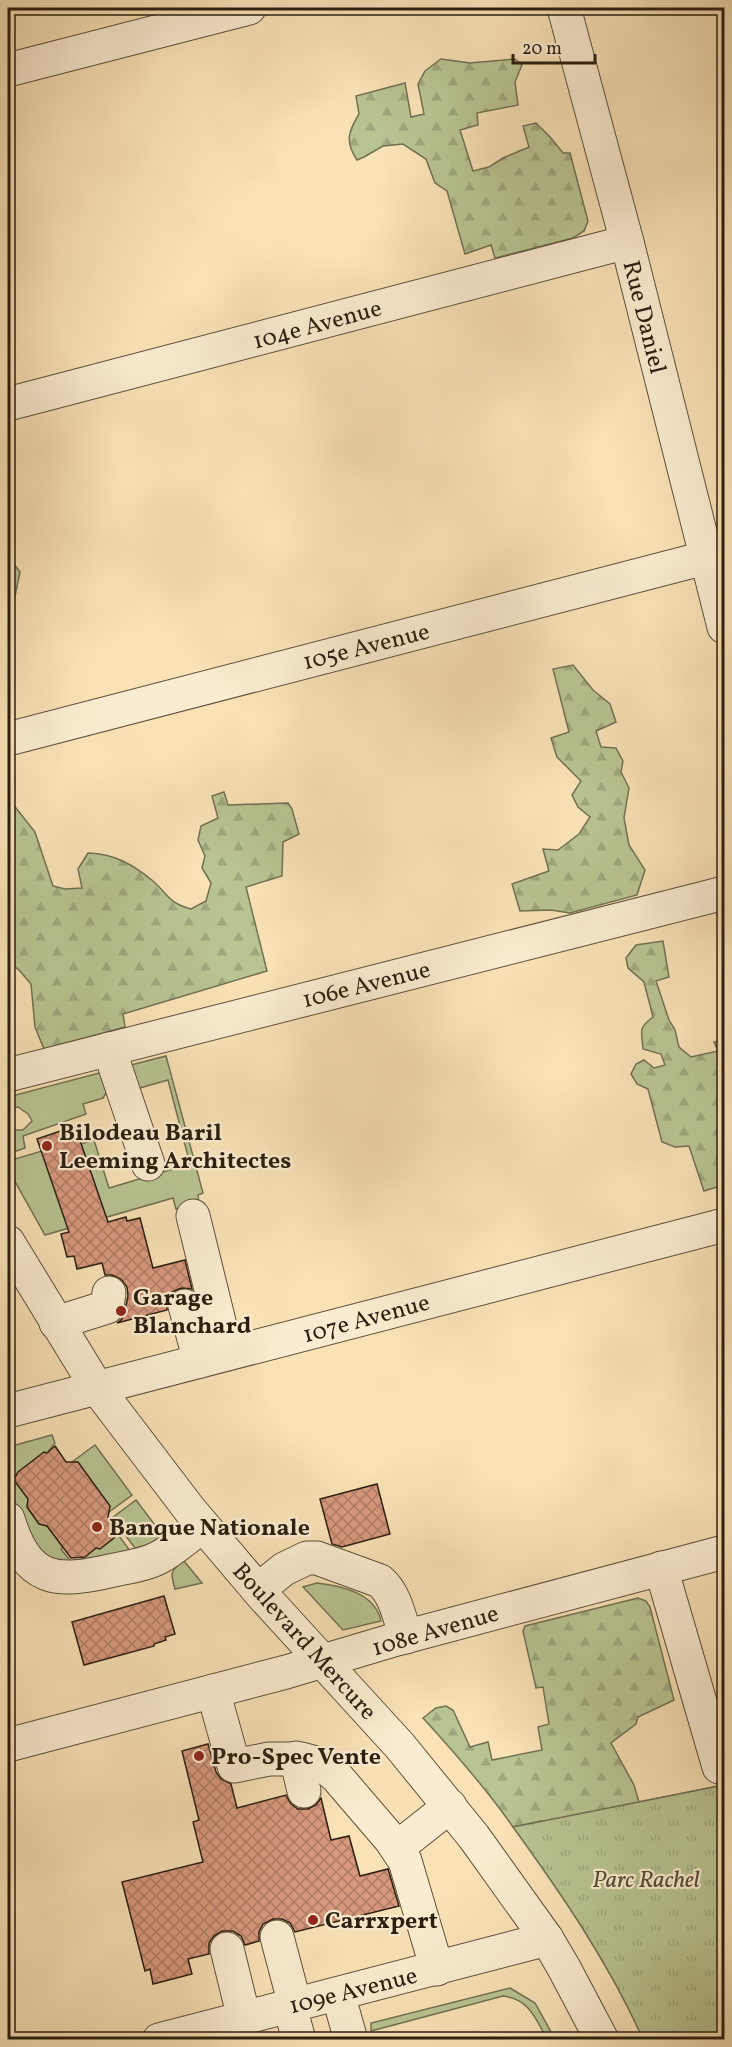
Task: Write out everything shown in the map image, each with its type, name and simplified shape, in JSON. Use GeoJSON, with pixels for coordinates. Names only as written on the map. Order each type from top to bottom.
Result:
{"type":"FeatureCollection","features":[{"type":"Feature","properties":{"kind":"street","name":"Rue Daniel"},"geometry":{"type":"LineString","coordinates":[[564,8],[627,242],[716,555],[724,627]]}},
{"type":"Feature","properties":{"kind":"street"},"geometry":{"type":"LineString","coordinates":[[8,70],[237,9]]}},
{"type":"Feature","properties":{"kind":"street","name":"104e Avenue"},"geometry":{"type":"LineString","coordinates":[[8,404],[627,242]]}},
{"type":"Feature","properties":{"kind":"street","name":"105e Avenue"},"geometry":{"type":"LineString","coordinates":[[8,739],[716,555]]}},
{"type":"Feature","properties":{"kind":"street","name":"106e Avenue"},"geometry":{"type":"LineString","coordinates":[[8,1075],[724,893]]}},
{"type":"Feature","properties":{"kind":"street"},"geometry":{"type":"LineString","coordinates":[[109,1049],[148,1164]]}},
{"type":"Feature","properties":{"kind":"street"},"geometry":{"type":"LineString","coordinates":[[193,1216],[213,1358]]}},
{"type":"Feature","properties":{"kind":"street","name":"107e Avenue"},"geometry":{"type":"LineString","coordinates":[[8,1411],[724,1226]]}},
{"type":"Feature","properties":{"kind":"street","name":"Boulevard Mercure"},"geometry":{"type":"LineString","coordinates":[[8,1242],[97,1388],[203,1526],[400,1746],[503,1875],[547,1939],[602,2040]]}},
{"type":"Feature","properties":{"kind":"street"},"geometry":{"type":"LineString","coordinates":[[56,1323],[107,1307],[109,1293]]}},
{"type":"Feature","properties":{"kind":"street"},"geometry":{"type":"LineString","coordinates":[[185,1306],[213,1358]]}},
{"type":"Feature","properties":{"kind":"street"},"geometry":{"type":"LineString","coordinates":[[8,1520],[19,1549],[33,1567],[56,1577],[71,1579],[156,1559],[203,1526]]}},
{"type":"Feature","properties":{"kind":"street","name":"108e Avenue"},"geometry":{"type":"LineString","coordinates":[[8,1744],[323,1662],[406,1637],[724,1552]]}},
{"type":"Feature","properties":{"kind":"street"},"geometry":{"type":"LineString","coordinates":[[258,1590],[297,1561],[317,1558],[380,1581],[392,1595],[406,1637]]}},
{"type":"Feature","properties":{"kind":"street"},"geometry":{"type":"LineString","coordinates":[[661,1568],[719,1767]]}},
{"type":"Feature","properties":{"kind":"street"},"geometry":{"type":"LineString","coordinates":[[213,1691],[234,1766],[269,1759],[296,1758],[313,1762],[331,1772],[397,1848],[405,1861],[437,1969]]}},
{"type":"Feature","properties":{"kind":"street"},"geometry":{"type":"LineString","coordinates":[[296,1758],[304,1791]]}},
{"type":"Feature","properties":{"kind":"street"},"geometry":{"type":"LineString","coordinates":[[397,1848],[450,1806]]}},
{"type":"Feature","properties":{"kind":"street"},"geometry":{"type":"LineString","coordinates":[[277,1937],[299,2040]]}},
{"type":"Feature","properties":{"kind":"street","name":"109e Avenue"},"geometry":{"type":"LineString","coordinates":[[162,2039],[215,2033],[244,2018],[547,1939]]}},
{"type":"Feature","properties":{"kind":"street"},"geometry":{"type":"LineString","coordinates":[[227,1949],[244,2018]]}},
{"type":"Feature","properties":{"kind":"street"},"geometry":{"type":"LineString","coordinates":[[338,1994],[351,2040]]}},
{"type":"Feature","properties":{"kind":"green space"},"geometry":{"type":"Polygon","coordinates":[[[441,59],[470,63],[515,59],[522,65],[515,82],[518,105],[477,113],[478,125],[460,130],[473,171],[489,167],[529,147],[523,126],[536,123],[563,153],[570,153],[588,221],[584,231],[573,238],[495,258],[491,245],[465,254],[447,191],[435,183],[426,159],[403,144],[383,146],[357,160],[349,142],[352,126],[359,114],[356,96],[405,83],[411,117],[424,114],[418,84],[425,71],[441,59]]]}},
{"type":"Feature","properties":{"kind":"green space"},"geometry":{"type":"Polygon","coordinates":[[[8,559],[20,572],[13,606],[8,609],[8,559]]]}},
{"type":"Feature","properties":{"kind":"green space"},"geometry":{"type":"Polygon","coordinates":[[[573,665],[593,690],[610,704],[616,722],[596,731],[601,747],[616,748],[623,761],[621,772],[629,788],[624,818],[629,845],[645,870],[637,895],[570,913],[551,910],[520,911],[512,884],[549,871],[543,849],[558,850],[579,834],[590,817],[578,807],[572,795],[581,781],[557,757],[551,738],[569,732],[553,669],[573,665]]]}},
{"type":"Feature","properties":{"kind":"green space"},"geometry":{"type":"Polygon","coordinates":[[[224,792],[228,805],[288,803],[299,834],[283,842],[282,876],[246,887],[267,971],[123,1014],[125,1027],[44,1049],[35,1027],[31,984],[19,970],[8,962],[8,798],[35,832],[53,886],[65,889],[82,888],[78,869],[88,853],[107,855],[138,870],[173,901],[191,909],[206,901],[211,883],[202,868],[205,856],[198,840],[201,826],[218,818],[212,796],[224,792]]]}},
{"type":"Feature","properties":{"kind":"green space"},"geometry":{"type":"Polygon","coordinates":[[[663,941],[669,977],[656,981],[669,1020],[675,1030],[679,1047],[691,1057],[718,1051],[714,1042],[724,1040],[724,1133],[721,1139],[724,1151],[724,1185],[704,1191],[689,1146],[675,1147],[662,1142],[648,1089],[637,1084],[631,1074],[636,1064],[644,1060],[654,1068],[665,1065],[661,1054],[643,1049],[643,1028],[653,1017],[644,982],[628,968],[626,958],[636,945],[663,941]]]}},
{"type":"Feature","properties":{"kind":"green space"},"geometry":{"type":"Polygon","coordinates":[[[166,1056],[203,1193],[198,1195],[199,1203],[176,1209],[173,1198],[45,1235],[8,1169],[8,1161],[42,1151],[97,1191],[81,1144],[94,1140],[109,1188],[190,1164],[168,1080],[136,1089],[127,1066],[166,1056]]]}},
{"type":"Feature","properties":{"kind":"green space"},"geometry":{"type":"Polygon","coordinates":[[[99,1073],[103,1076],[108,1090],[103,1098],[83,1104],[86,1114],[23,1136],[25,1148],[8,1154],[8,1130],[23,1130],[32,1121],[28,1114],[18,1107],[8,1109],[8,1097],[99,1073]]]}},
{"type":"Feature","properties":{"kind":"green space"},"geometry":{"type":"Polygon","coordinates":[[[52,1435],[55,1443],[47,1453],[14,1480],[31,1502],[27,1507],[39,1524],[45,1523],[63,1547],[61,1549],[71,1562],[71,1567],[39,1554],[19,1515],[8,1484],[8,1447],[52,1435]]]}},
{"type":"Feature","properties":{"kind":"green space"},"geometry":{"type":"Polygon","coordinates":[[[95,1445],[132,1495],[109,1512],[78,1463],[72,1462],[95,1445]]]}},
{"type":"Feature","properties":{"kind":"green space"},"geometry":{"type":"Polygon","coordinates":[[[136,1500],[164,1537],[153,1544],[135,1548],[112,1518],[136,1500]]]}},
{"type":"Feature","properties":{"kind":"green space"},"geometry":{"type":"Polygon","coordinates":[[[116,1532],[131,1552],[75,1567],[74,1560],[79,1561],[116,1532]]]}},
{"type":"Feature","properties":{"kind":"green space"},"geometry":{"type":"Polygon","coordinates":[[[184,1561],[202,1583],[175,1589],[172,1572],[184,1561]]]}},
{"type":"Feature","properties":{"kind":"green space"},"geometry":{"type":"Polygon","coordinates":[[[317,1583],[337,1586],[365,1597],[378,1611],[381,1621],[343,1630],[303,1587],[317,1583]]]}},
{"type":"Feature","properties":{"kind":"green space"},"geometry":{"type":"Polygon","coordinates":[[[638,1598],[646,1601],[650,1607],[674,1700],[638,1717],[636,1724],[611,1743],[634,1785],[639,1802],[724,1785],[724,1866],[541,1821],[513,1827],[470,1771],[423,1718],[436,1708],[446,1706],[453,1710],[470,1747],[488,1742],[492,1760],[542,1750],[538,1727],[549,1724],[543,1687],[536,1688],[523,1631],[525,1626],[638,1598]]]}},
{"type":"Feature","properties":{"kind":"green space","name":"Parc Rachel"},"geometry":{"type":"Polygon","coordinates":[[[724,1785],[724,2039],[643,2039],[600,1956],[513,1827],[724,1785]]]}},
{"type":"Feature","properties":{"kind":"green space"},"geometry":{"type":"Polygon","coordinates":[[[510,1988],[535,2003],[555,2039],[547,2039],[531,2011],[519,2001],[503,1996],[371,2031],[371,2023],[510,1988]]]}},
{"type":"Feature","properties":{"kind":"building"},"geometry":{"type":"Polygon","coordinates":[[[75,1126],[108,1222],[126,1217],[127,1221],[140,1218],[153,1268],[185,1260],[192,1289],[181,1288],[172,1292],[167,1301],[167,1310],[117,1323],[122,1319],[128,1296],[127,1287],[121,1279],[105,1275],[102,1263],[77,1269],[74,1256],[67,1257],[61,1234],[69,1232],[37,1139],[75,1126]]]}},
{"type":"Feature","properties":{"kind":"building"},"geometry":{"type":"Polygon","coordinates":[[[55,1446],[66,1462],[78,1462],[110,1506],[108,1517],[117,1529],[114,1538],[85,1557],[71,1558],[47,1526],[39,1524],[27,1507],[28,1499],[14,1480],[18,1472],[55,1446]]]}},
{"type":"Feature","properties":{"kind":"building"},"geometry":{"type":"Polygon","coordinates":[[[377,1484],[390,1534],[342,1547],[332,1544],[320,1499],[377,1484]]]}},
{"type":"Feature","properties":{"kind":"building"},"geometry":{"type":"Polygon","coordinates":[[[164,1596],[175,1634],[165,1637],[166,1640],[154,1646],[84,1665],[72,1622],[164,1596]]]}},
{"type":"Feature","properties":{"kind":"building"},"geometry":{"type":"Polygon","coordinates":[[[208,1744],[216,1772],[221,1779],[231,1784],[237,1808],[286,1795],[291,1804],[298,1809],[308,1809],[316,1805],[321,1798],[331,1840],[349,1836],[360,1876],[388,1869],[399,1906],[295,1932],[290,1923],[282,1919],[273,1919],[263,1924],[259,1932],[259,1941],[245,1945],[241,1936],[233,1931],[222,1931],[209,1943],[209,1954],[188,1959],[192,1974],[153,1984],[150,1969],[145,1971],[122,1882],[203,1862],[193,1822],[199,1820],[182,1751],[208,1744]]]}},
{"type":"Feature","properties":{"kind":"place","name":"Bilodeau Baril Leeming Architectes"},"geometry":{"type":"Point","coordinates":[47,1146]}},
{"type":"Feature","properties":{"kind":"place","name":"Garage Blanchard"},"geometry":{"type":"Point","coordinates":[121,1311]}},
{"type":"Feature","properties":{"kind":"place","name":"Banque Nationale"},"geometry":{"type":"Point","coordinates":[97,1527]}},
{"type":"Feature","properties":{"kind":"place","name":"Pro-Spec Vente"},"geometry":{"type":"Point","coordinates":[199,1756]}},
{"type":"Feature","properties":{"kind":"place","name":"Carrxpert"},"geometry":{"type":"Point","coordinates":[313,1920]}}]}
